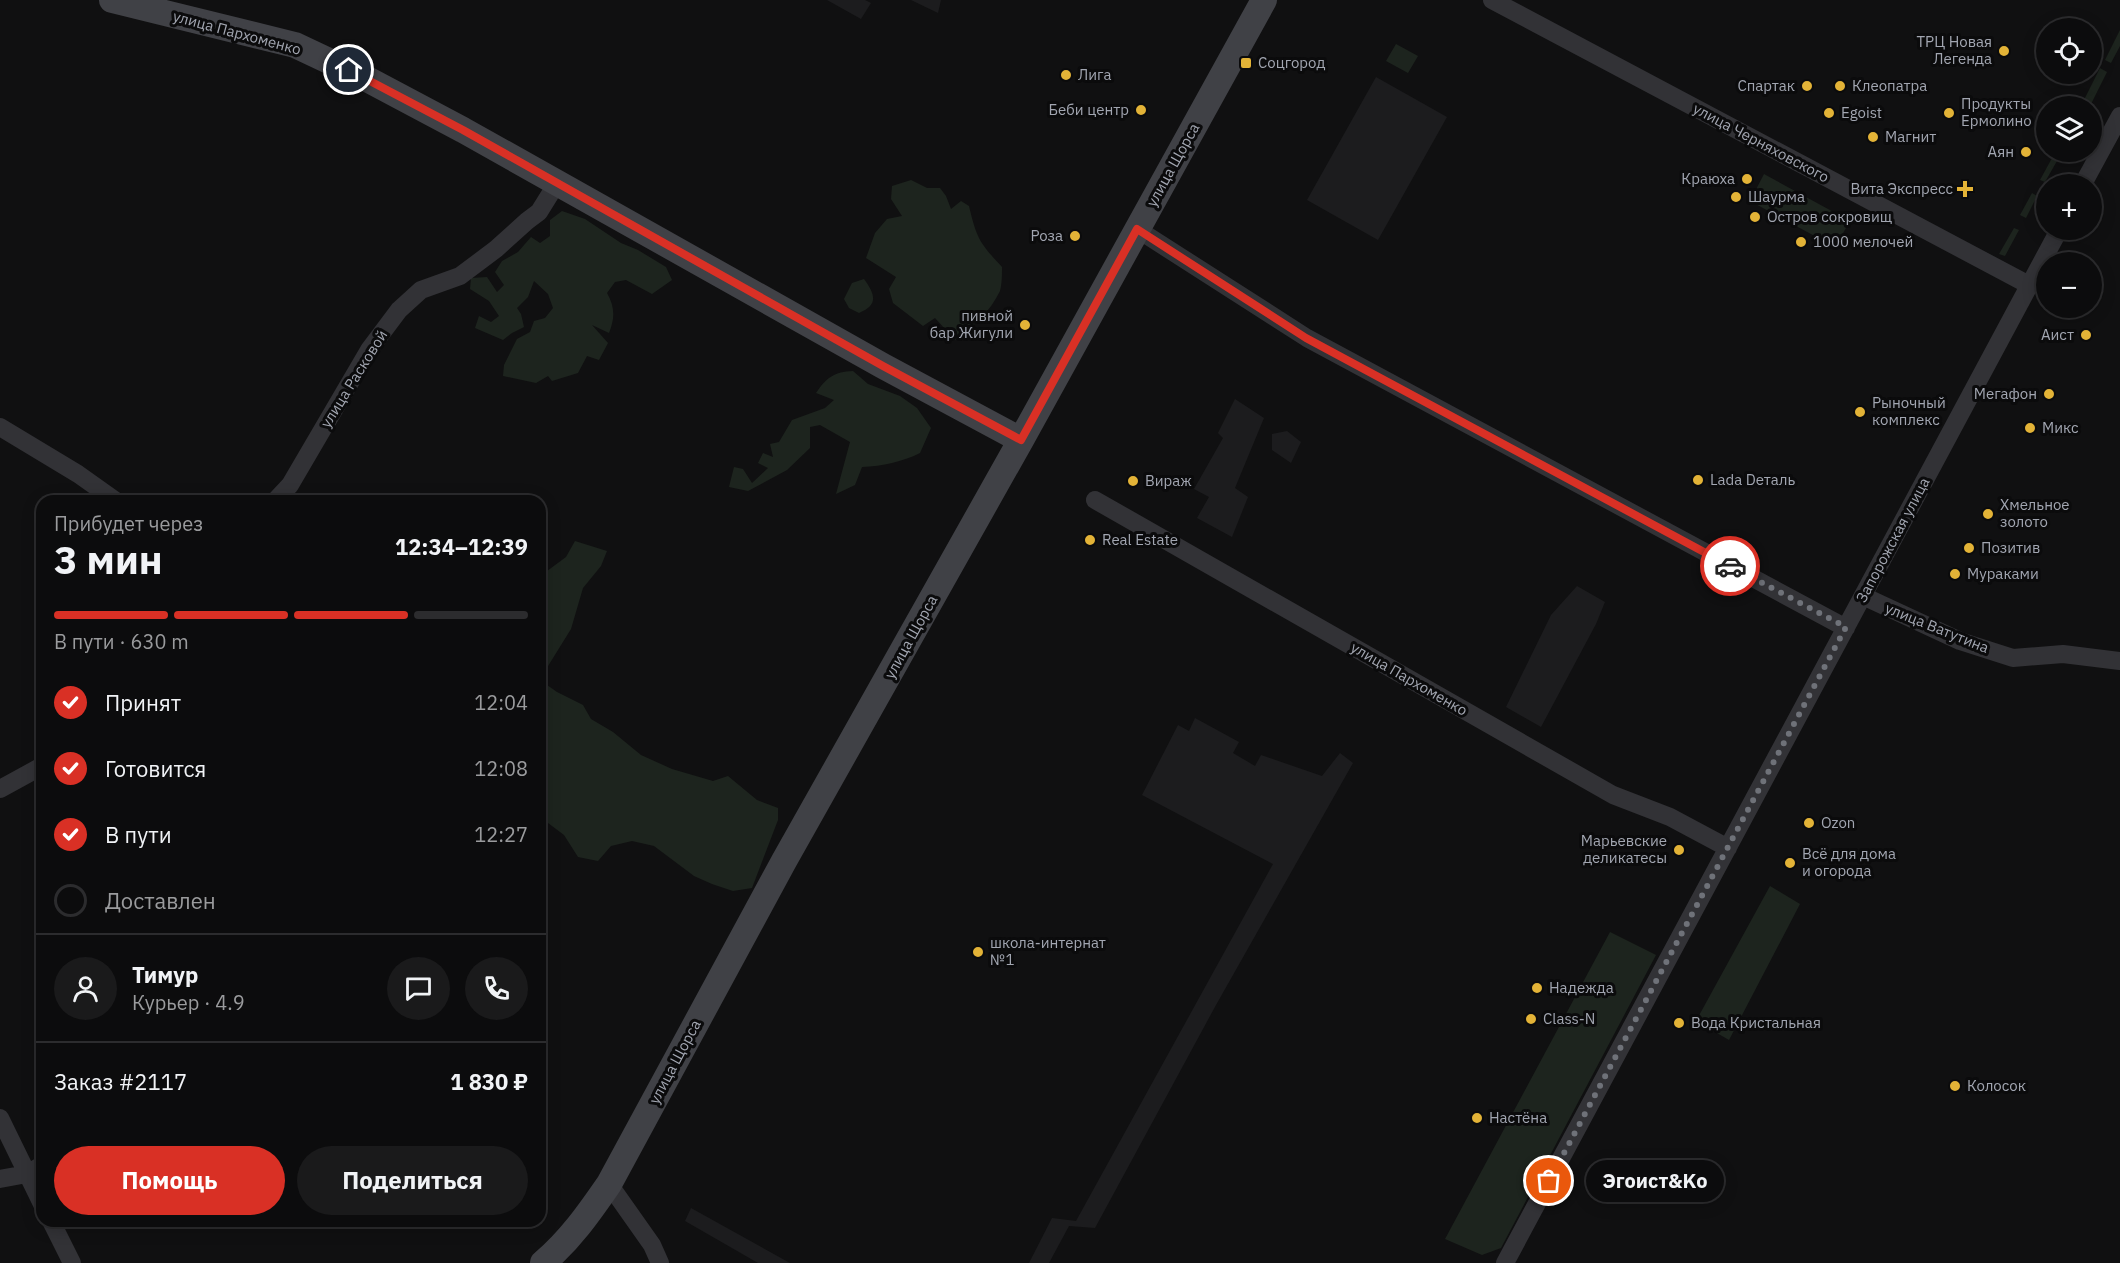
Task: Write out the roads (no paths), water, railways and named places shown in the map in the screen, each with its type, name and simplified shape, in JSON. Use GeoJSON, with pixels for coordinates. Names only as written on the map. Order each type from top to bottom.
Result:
{"type":"FeatureCollection","features":[{"type":"Feature","properties":{"kind":"main road","name":"улица Пархоменко"},"geometry":{"type":"LineString","coordinates":[[112,0],[295,45],[377,84],[883,366],[1021,440]]}},
{"type":"Feature","properties":{"kind":"main road","name":"улица Щорса"},"geometry":{"type":"LineString","coordinates":[[543,1263],[562,1247],[609,1184],[784,861],[1021,440],[1264,0]]}},
{"type":"Feature","properties":{"kind":"street","name":"улица Черняховского"},"geometry":{"type":"LineString","coordinates":[[1492,0],[2030,285]]}},
{"type":"Feature","properties":{"kind":"street"},"geometry":{"type":"LineString","coordinates":[[2088,174],[2120,116]]}},
{"type":"Feature","properties":{"kind":"street","name":"улица Расковой"},"geometry":{"type":"LineString","coordinates":[[281,495],[290,485],[369,350],[399,310],[421,290],[460,276],[496,249],[539,212],[557,183]]}},
{"type":"Feature","properties":{"kind":"street"},"geometry":{"type":"LineString","coordinates":[[1137,229],[1306,338],[1846,627]]}},
{"type":"Feature","properties":{"kind":"street","name":"Запорожская улица"},"geometry":{"type":"LineString","coordinates":[[1505,1263],[2054,240]]}},
{"type":"Feature","properties":{"kind":"street"},"geometry":{"type":"LineString","coordinates":[[0,428],[78,474],[108,495]]}},
{"type":"Feature","properties":{"kind":"street","name":"улица Пархоменко"},"geometry":{"type":"LineString","coordinates":[[1095,500],[1613,795],[1670,817],[1728,848]]}},
{"type":"Feature","properties":{"kind":"street","name":"улица Ватутина"},"geometry":{"type":"LineString","coordinates":[[1863,596],[1960,641],[2013,658],[2063,654],[2120,661]]}},
{"type":"Feature","properties":{"kind":"street"},"geometry":{"type":"LineString","coordinates":[[0,789],[36,768]]}},
{"type":"Feature","properties":{"kind":"street"},"geometry":{"type":"LineString","coordinates":[[0,1118],[34,1170],[0,1179]]}},
{"type":"Feature","properties":{"kind":"street"},"geometry":{"type":"LineString","coordinates":[[609,1184],[652,1245],[660,1263]]}},
{"type":"Feature","properties":{"kind":"street"},"geometry":{"type":"LineString","coordinates":[[54,1227],[72,1263]]}},
{"type":"Feature","properties":{"kind":"place","name":"ТРЦ Новая Легенда"},"geometry":{"type":"Point","coordinates":[2004,51]}},
{"type":"Feature","properties":{"kind":"place","name":"Соцгород"},"geometry":{"type":"Point","coordinates":[1246,63]}},
{"type":"Feature","properties":{"kind":"place","name":"Лига"},"geometry":{"type":"Point","coordinates":[1066,75]}},
{"type":"Feature","properties":{"kind":"place","name":"Спартак"},"geometry":{"type":"Point","coordinates":[1807,86]}},
{"type":"Feature","properties":{"kind":"place","name":"Клеопатра"},"geometry":{"type":"Point","coordinates":[1840,86]}},
{"type":"Feature","properties":{"kind":"place","name":"Беби центр"},"geometry":{"type":"Point","coordinates":[1141,110]}},
{"type":"Feature","properties":{"kind":"place","name":"Egoist"},"geometry":{"type":"Point","coordinates":[1829,113]}},
{"type":"Feature","properties":{"kind":"place","name":"Продукты Ермолино"},"geometry":{"type":"Point","coordinates":[1949,113]}},
{"type":"Feature","properties":{"kind":"place","name":"Магнит"},"geometry":{"type":"Point","coordinates":[1873,137]}},
{"type":"Feature","properties":{"kind":"place","name":"Аян"},"geometry":{"type":"Point","coordinates":[2026,152]}},
{"type":"Feature","properties":{"kind":"place","name":"Краюха"},"geometry":{"type":"Point","coordinates":[1747,179]}},
{"type":"Feature","properties":{"kind":"place","name":"Вита Экспресс"},"geometry":{"type":"Point","coordinates":[1965,189]}},
{"type":"Feature","properties":{"kind":"place","name":"Шаурма"},"geometry":{"type":"Point","coordinates":[1736,197]}},
{"type":"Feature","properties":{"kind":"place","name":"Остров сокровищ"},"geometry":{"type":"Point","coordinates":[1755,217]}},
{"type":"Feature","properties":{"kind":"place","name":"Роза"},"geometry":{"type":"Point","coordinates":[1075,236]}},
{"type":"Feature","properties":{"kind":"place","name":"1000 мелочей"},"geometry":{"type":"Point","coordinates":[1801,242]}},
{"type":"Feature","properties":{"kind":"place","name":"пивной бар Жигули"},"geometry":{"type":"Point","coordinates":[1025,325]}},
{"type":"Feature","properties":{"kind":"place","name":"Аист"},"geometry":{"type":"Point","coordinates":[2086,335]}},
{"type":"Feature","properties":{"kind":"place","name":"Мегафон"},"geometry":{"type":"Point","coordinates":[2049,394]}},
{"type":"Feature","properties":{"kind":"place","name":"Рыночный комплекс"},"geometry":{"type":"Point","coordinates":[1860,412]}},
{"type":"Feature","properties":{"kind":"place","name":"Микс"},"geometry":{"type":"Point","coordinates":[2030,428]}},
{"type":"Feature","properties":{"kind":"place","name":"Lada Dеталь"},"geometry":{"type":"Point","coordinates":[1698,480]}},
{"type":"Feature","properties":{"kind":"place","name":"Вираж"},"geometry":{"type":"Point","coordinates":[1133,481]}},
{"type":"Feature","properties":{"kind":"place","name":"Хмельное золото"},"geometry":{"type":"Point","coordinates":[1988,514]}},
{"type":"Feature","properties":{"kind":"place","name":"Real Estate"},"geometry":{"type":"Point","coordinates":[1090,540]}},
{"type":"Feature","properties":{"kind":"place","name":"Позитив"},"geometry":{"type":"Point","coordinates":[1969,548]}},
{"type":"Feature","properties":{"kind":"place","name":"Мураками"},"geometry":{"type":"Point","coordinates":[1955,574]}},
{"type":"Feature","properties":{"kind":"place","name":"Ozon"},"geometry":{"type":"Point","coordinates":[1809,823]}},
{"type":"Feature","properties":{"kind":"place","name":"Марьевские деликатесы"},"geometry":{"type":"Point","coordinates":[1679,850]}},
{"type":"Feature","properties":{"kind":"place","name":"Всё для дома и огорода"},"geometry":{"type":"Point","coordinates":[1790,863]}},
{"type":"Feature","properties":{"kind":"place","name":"школа-интернат №1"},"geometry":{"type":"Point","coordinates":[978,952]}},
{"type":"Feature","properties":{"kind":"place","name":"Надежда"},"geometry":{"type":"Point","coordinates":[1537,988]}},
{"type":"Feature","properties":{"kind":"place","name":"Class-N"},"geometry":{"type":"Point","coordinates":[1531,1019]}},
{"type":"Feature","properties":{"kind":"place","name":"Вода Кристальная"},"geometry":{"type":"Point","coordinates":[1679,1023]}},
{"type":"Feature","properties":{"kind":"place","name":"Колосок"},"geometry":{"type":"Point","coordinates":[1955,1086]}},
{"type":"Feature","properties":{"kind":"place","name":"Настёна"},"geometry":{"type":"Point","coordinates":[1477,1118]}},
{"type":"Feature","properties":{"kind":"place","name":"Эгоист&Kо"},"geometry":{"type":"Point","coordinates":[1549,1181]}}]}
